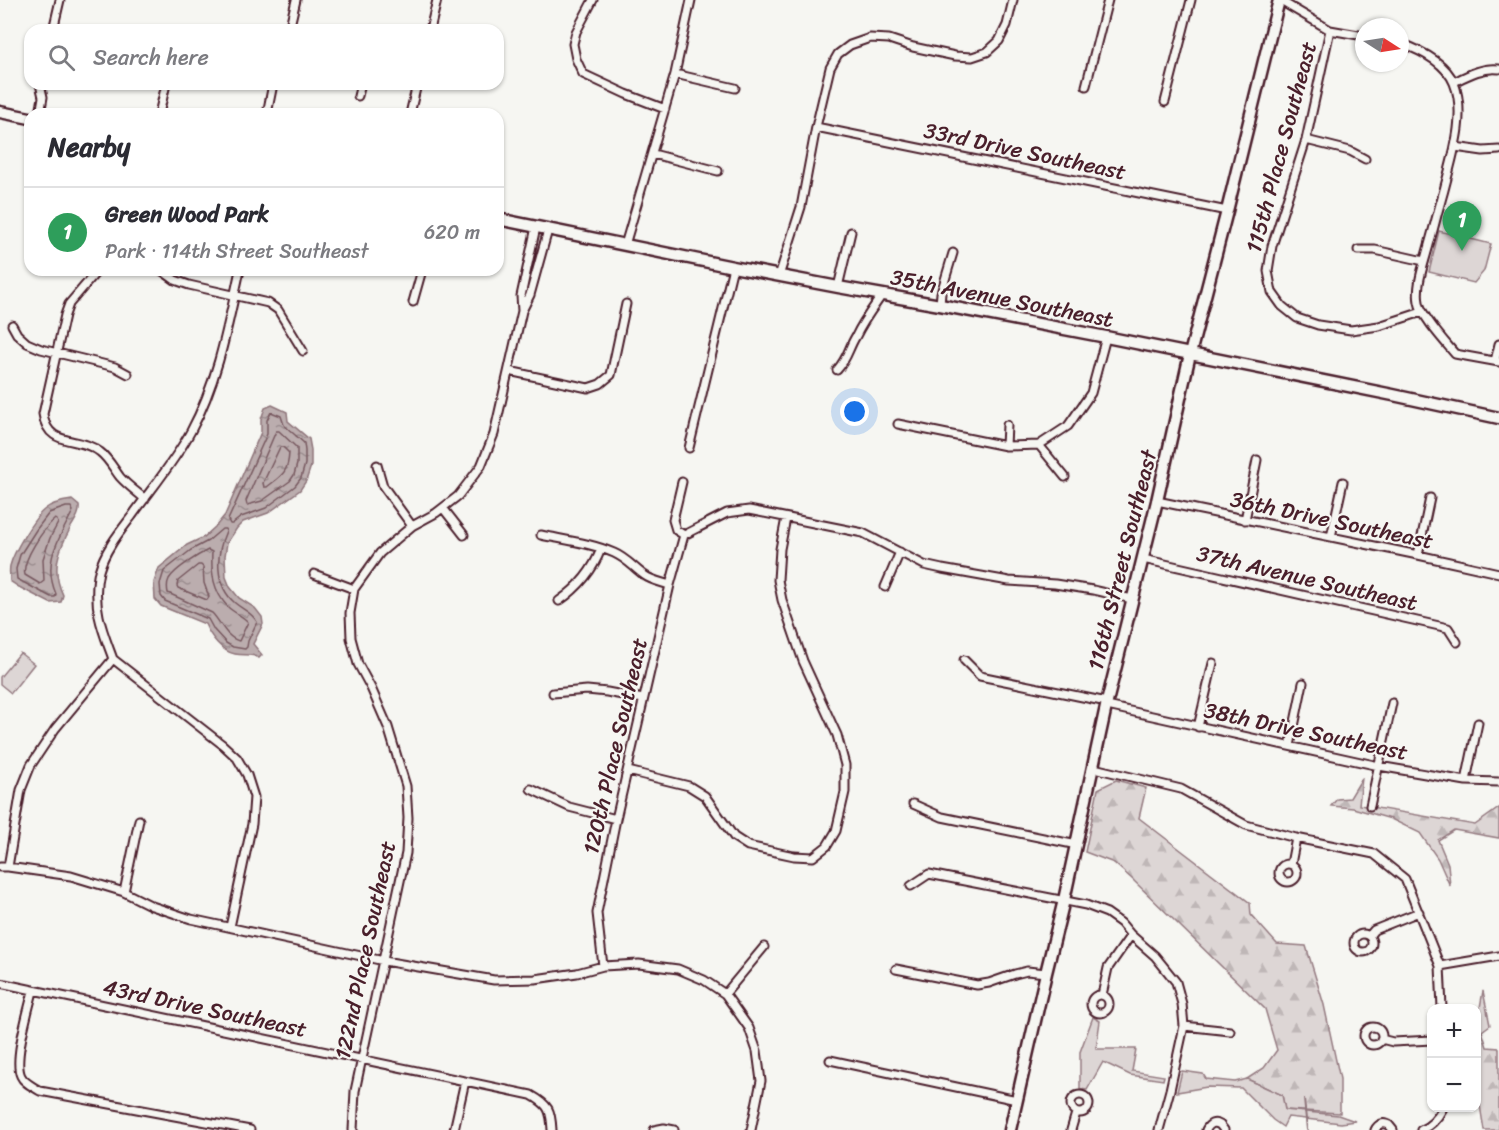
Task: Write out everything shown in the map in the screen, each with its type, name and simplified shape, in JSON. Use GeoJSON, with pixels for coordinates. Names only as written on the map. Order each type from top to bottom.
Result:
{"type":"FeatureCollection","features":[{"type":"Feature","properties":{"kind":"street"},"geometry":{"type":"LineString","coordinates":[[54,24],[60,0]]}},
{"type":"Feature","properties":{"kind":"street"},"geometry":{"type":"LineString","coordinates":[[291,24],[296,0]]}},
{"type":"Feature","properties":{"kind":"street"},"geometry":{"type":"LineString","coordinates":[[431,24],[437,0]]}},
{"type":"Feature","properties":{"kind":"street"},"geometry":{"type":"LineString","coordinates":[[593,0],[576,32],[573,44],[576,59],[583,74],[665,110]]}},
{"type":"Feature","properties":{"kind":"street"},"geometry":{"type":"LineString","coordinates":[[625,245],[675,74],[691,0]]}},
{"type":"Feature","properties":{"kind":"street"},"geometry":{"type":"LineString","coordinates":[[779,276],[801,207],[830,68],[838,54],[850,45],[870,38],[889,39],[913,47],[955,56],[972,57],[987,52],[999,41],[1007,25],[1013,0]]}},
{"type":"Feature","properties":{"kind":"street"},"geometry":{"type":"LineString","coordinates":[[1086,87],[1108,0]]}},
{"type":"Feature","properties":{"kind":"street"},"geometry":{"type":"LineString","coordinates":[[1165,102],[1191,0]]}},
{"type":"Feature","properties":{"kind":"street"},"geometry":{"type":"LineString","coordinates":[[1279,0],[1330,30],[1355,34]]}},
{"type":"Feature","properties":{"kind":"street","name":"116th Street Southeast"},"geometry":{"type":"LineString","coordinates":[[1010,1130],[1190,354],[1279,0]]}},
{"type":"Feature","properties":{"kind":"street","name":"115th Place Southeast"},"geometry":{"type":"LineString","coordinates":[[1330,30],[1306,140],[1272,246],[1268,271],[1272,292],[1282,306],[1297,318],[1318,325],[1351,330],[1379,326],[1422,312]]}},
{"type":"Feature","properties":{"kind":"street"},"geometry":{"type":"LineString","coordinates":[[1409,47],[1423,52],[1443,68],[1454,82],[1458,101],[1459,123],[1455,147],[1419,284],[1419,301],[1422,312],[1455,354],[1497,362],[1499,344]]}},
{"type":"Feature","properties":{"kind":"street"},"geometry":{"type":"LineString","coordinates":[[1454,82],[1474,72],[1499,69]]}},
{"type":"Feature","properties":{"kind":"street"},"geometry":{"type":"LineString","coordinates":[[675,74],[735,88]]}},
{"type":"Feature","properties":{"kind":"street"},"geometry":{"type":"LineString","coordinates":[[40,90],[43,97],[41,108]]}},
{"type":"Feature","properties":{"kind":"street"},"geometry":{"type":"LineString","coordinates":[[160,108],[165,90]]}},
{"type":"Feature","properties":{"kind":"street"},"geometry":{"type":"LineString","coordinates":[[268,108],[272,90]]}},
{"type":"Feature","properties":{"kind":"street"},"geometry":{"type":"LineString","coordinates":[[358,96],[360,90]]}},
{"type":"Feature","properties":{"kind":"street"},"geometry":{"type":"LineString","coordinates":[[411,108],[416,90]]}},
{"type":"Feature","properties":{"kind":"street"},"geometry":{"type":"LineString","coordinates":[[0,112],[24,117]]}},
{"type":"Feature","properties":{"kind":"street","name":"33rd Drive Southeast"},"geometry":{"type":"LineString","coordinates":[[816,127],[1227,211]]}},
{"type":"Feature","properties":{"kind":"street"},"geometry":{"type":"LineString","coordinates":[[1306,140],[1350,151],[1365,159]]}},
{"type":"Feature","properties":{"kind":"street"},"geometry":{"type":"LineString","coordinates":[[1455,147],[1483,151],[1499,150]]}},
{"type":"Feature","properties":{"kind":"street"},"geometry":{"type":"LineString","coordinates":[[653,154],[718,171]]}},
{"type":"Feature","properties":{"kind":"street","name":"35th Avenue Southeast"},"geometry":{"type":"LineString","coordinates":[[504,220],[779,276],[940,304],[1499,418]]}},
{"type":"Feature","properties":{"kind":"street","name":"122nd Place Southeast"},"geometry":{"type":"LineString","coordinates":[[522,310],[521,296],[536,227]]}},
{"type":"Feature","properties":{"kind":"street","name":"122nd Place Southeast"},"geometry":{"type":"LineString","coordinates":[[353,1130],[355,1091],[406,853],[408,818],[406,786],[388,727],[358,664],[351,638],[350,614],[354,589],[380,553],[412,526],[443,508],[458,496],[481,466],[494,434],[522,310],[530,295],[548,230]]}},
{"type":"Feature","properties":{"kind":"street"},"geometry":{"type":"LineString","coordinates":[[838,287],[851,232]]}},
{"type":"Feature","properties":{"kind":"street"},"geometry":{"type":"LineString","coordinates":[[1358,250],[1375,250],[1425,261]]}},
{"type":"Feature","properties":{"kind":"street"},"geometry":{"type":"LineString","coordinates":[[940,304],[953,253]]}},
{"type":"Feature","properties":{"kind":"street"},"geometry":{"type":"LineString","coordinates":[[689,448],[733,267]]}},
{"type":"Feature","properties":{"kind":"street"},"geometry":{"type":"LineString","coordinates":[[93,276],[69,304],[65,315],[43,414],[44,423],[57,438],[87,445],[100,452],[123,479],[145,499]]}},
{"type":"Feature","properties":{"kind":"street"},"geometry":{"type":"LineString","coordinates":[[169,276],[189,285],[268,303],[278,310],[303,351]]}},
{"type":"Feature","properties":{"kind":"street"},"geometry":{"type":"LineString","coordinates":[[230,927],[252,824],[254,797],[247,775],[237,758],[223,745],[113,659],[99,616],[97,592],[99,571],[108,549],[176,457],[205,400],[222,349],[239,276]]}},
{"type":"Feature","properties":{"kind":"street"},"geometry":{"type":"LineString","coordinates":[[413,302],[420,276]]}},
{"type":"Feature","properties":{"kind":"street"},"geometry":{"type":"LineString","coordinates":[[837,370],[846,361],[851,344],[882,295]]}},
{"type":"Feature","properties":{"kind":"street"},"geometry":{"type":"LineString","coordinates":[[508,371],[588,388],[600,384],[611,375],[626,304]]}},
{"type":"Feature","properties":{"kind":"street"},"geometry":{"type":"LineString","coordinates":[[12,325],[17,334],[27,343],[41,349],[115,367],[128,374]]}},
{"type":"Feature","properties":{"kind":"street"},"geometry":{"type":"LineString","coordinates":[[898,424],[1006,446],[1040,445],[1068,426],[1091,393],[1106,337]]}},
{"type":"Feature","properties":{"kind":"street"},"geometry":{"type":"LineString","coordinates":[[1006,446],[1007,425]]}},
{"type":"Feature","properties":{"kind":"street"},"geometry":{"type":"LineString","coordinates":[[1040,445],[1065,477]]}},
{"type":"Feature","properties":{"kind":"street"},"geometry":{"type":"LineString","coordinates":[[1245,520],[1257,460]]}},
{"type":"Feature","properties":{"kind":"street"},"geometry":{"type":"LineString","coordinates":[[377,465],[382,486],[412,526]]}},
{"type":"Feature","properties":{"kind":"street"},"geometry":{"type":"LineString","coordinates":[[682,482],[673,520],[676,530],[684,535],[727,513],[749,510],[863,533],[924,565],[1009,581],[1055,584],[1093,590],[1132,599]]}},
{"type":"Feature","properties":{"kind":"street"},"geometry":{"type":"LineString","coordinates":[[1331,537],[1343,482]]}},
{"type":"Feature","properties":{"kind":"street"},"geometry":{"type":"LineString","coordinates":[[1418,555],[1430,498]]}},
{"type":"Feature","properties":{"kind":"street","name":"36th Drive Southeast"},"geometry":{"type":"LineString","coordinates":[[1157,501],[1499,573]]}},
{"type":"Feature","properties":{"kind":"street"},"geometry":{"type":"LineString","coordinates":[[443,508],[464,535]]}},
{"type":"Feature","properties":{"kind":"street"},"geometry":{"type":"LineString","coordinates":[[628,771],[689,786],[705,795],[734,837],[748,846],[794,856],[813,856],[827,846],[836,831],[845,792],[845,765],[837,735],[803,661],[782,600],[778,580],[780,549],[786,518]]}},
{"type":"Feature","properties":{"kind":"street"},"geometry":{"type":"LineString","coordinates":[[541,535],[613,553],[625,559],[644,575],[670,585]]}},
{"type":"Feature","properties":{"kind":"street","name":"120th Place Southeast"},"geometry":{"type":"LineString","coordinates":[[603,966],[597,913],[643,699],[684,535]]}},
{"type":"Feature","properties":{"kind":"street"},"geometry":{"type":"LineString","coordinates":[[559,601],[581,582],[597,560],[601,549]]}},
{"type":"Feature","properties":{"kind":"street"},"geometry":{"type":"LineString","coordinates":[[885,587],[900,552]]}},
{"type":"Feature","properties":{"kind":"street","name":"37th Avenue Southeast"},"geometry":{"type":"LineString","coordinates":[[1143,559],[1448,628],[1457,642]]}},
{"type":"Feature","properties":{"kind":"street"},"geometry":{"type":"LineString","coordinates":[[314,574],[354,589]]}},
{"type":"Feature","properties":{"kind":"street"},"geometry":{"type":"LineString","coordinates":[[113,659],[55,729],[31,765],[21,790],[4,867],[71,876],[124,892],[152,906],[191,919],[384,961],[494,980],[535,979],[577,974],[603,966],[639,964],[678,969],[704,980],[724,994],[749,1028],[757,1051],[761,1081],[751,1130]]}},
{"type":"Feature","properties":{"kind":"street","name":"38th Drive Southeast"},"geometry":{"type":"LineString","coordinates":[[964,660],[980,676],[1198,726],[1379,766],[1466,781],[1499,782]]}},
{"type":"Feature","properties":{"kind":"street"},"geometry":{"type":"LineString","coordinates":[[1198,726],[1213,663]]}},
{"type":"Feature","properties":{"kind":"street"},"geometry":{"type":"LineString","coordinates":[[1290,746],[1303,682]]}},
{"type":"Feature","properties":{"kind":"street"},"geometry":{"type":"LineString","coordinates":[[553,693],[587,690],[643,699]]}},
{"type":"Feature","properties":{"kind":"street"},"geometry":{"type":"LineString","coordinates":[[1370,806],[1392,703]]}},
{"type":"Feature","properties":{"kind":"street"},"geometry":{"type":"LineString","coordinates":[[1466,781],[1478,723]]}},
{"type":"Feature","properties":{"kind":"street"},"geometry":{"type":"LineString","coordinates":[[1094,768],[1181,789],[1246,825],[1374,854],[1405,879],[1440,966],[1442,1004]]}},
{"type":"Feature","properties":{"kind":"street"},"geometry":{"type":"LineString","coordinates":[[531,789],[569,807],[616,819]]}},
{"type":"Feature","properties":{"kind":"street"},"geometry":{"type":"LineString","coordinates":[[913,804],[942,817],[1077,845]]}},
{"type":"Feature","properties":{"kind":"street"},"geometry":{"type":"LineString","coordinates":[[124,892],[139,820]]}},
{"type":"Feature","properties":{"kind":"street"},"geometry":{"type":"LineString","coordinates":[[1290,864],[1296,838]]}},
{"type":"Feature","properties":{"kind":"street"},"geometry":{"type":"LineString","coordinates":[[911,886],[929,874],[1086,905],[1107,913],[1121,923],[1155,956],[1176,982],[1182,1004],[1184,1026],[1159,1130]]}},
{"type":"Feature","properties":{"kind":"street"},"geometry":{"type":"LineString","coordinates":[[1369,936],[1374,930],[1419,912]]}},
{"type":"Feature","properties":{"kind":"street"},"geometry":{"type":"LineString","coordinates":[[1102,995],[1108,968],[1131,935]]}},
{"type":"Feature","properties":{"kind":"street"},"geometry":{"type":"LineString","coordinates":[[724,994],[764,947]]}},
{"type":"Feature","properties":{"kind":"street"},"geometry":{"type":"LineString","coordinates":[[1440,966],[1499,956]]}},
{"type":"Feature","properties":{"kind":"street"},"geometry":{"type":"LineString","coordinates":[[896,969],[977,985],[1027,971],[1046,973]]}},
{"type":"Feature","properties":{"kind":"street","name":"43rd Drive Southeast"},"geometry":{"type":"LineString","coordinates":[[0,983],[531,1095],[543,1101],[551,1113],[552,1130]]}},
{"type":"Feature","properties":{"kind":"street"},"geometry":{"type":"LineString","coordinates":[[33,991],[19,1065],[21,1077],[40,1091],[250,1130]]}},
{"type":"Feature","properties":{"kind":"street"},"geometry":{"type":"LineString","coordinates":[[1184,1026],[1230,1031]]}},
{"type":"Feature","properties":{"kind":"street"},"geometry":{"type":"LineString","coordinates":[[1381,1038],[1393,1042],[1427,1040]]}},
{"type":"Feature","properties":{"kind":"street"},"geometry":{"type":"LineString","coordinates":[[830,1060],[1017,1100]]}},
{"type":"Feature","properties":{"kind":"street"},"geometry":{"type":"LineString","coordinates":[[454,1130],[465,1081]]}},
{"type":"Feature","properties":{"kind":"street"},"geometry":{"type":"LineString","coordinates":[[1421,1130],[1429,1126],[1441,1112]]}},
{"type":"Feature","properties":{"kind":"street"},"geometry":{"type":"LineString","coordinates":[[1071,1130],[1076,1113]]}},
{"type":"Feature","properties":{"kind":"street"},"geometry":{"type":"LineString","coordinates":[[1206,1130],[1210,1125],[1216,1123],[1224,1130]]}},
{"type":"Feature","properties":{"kind":"street"},"geometry":{"type":"LineString","coordinates":[[1375,1130],[1378,1125],[1384,1123],[1393,1130]]}},
{"type":"Feature","properties":{"kind":"street"},"geometry":{"type":"LineString","coordinates":[[654,1130],[664,1128],[674,1130]]}},
{"type":"Feature","properties":{"kind":"green space"},"geometry":{"type":"Polygon","coordinates":[[[1439,231],[1491,244],[1484,271],[1474,283],[1429,272],[1439,231]]]}},
{"type":"Feature","properties":{"kind":"green space"},"geometry":{"type":"Polygon","coordinates":[[[20,653],[34,664],[11,693],[0,684],[0,677],[20,653]]]}},
{"type":"Feature","properties":{"kind":"green space"},"geometry":{"type":"Polygon","coordinates":[[[1362,778],[1359,805],[1475,825],[1499,808],[1499,838],[1454,830],[1438,840],[1448,864],[1450,886],[1438,859],[1420,833],[1391,819],[1353,808],[1331,806],[1337,799],[1350,798],[1362,778]]]}},
{"type":"Feature","properties":{"kind":"green space"},"geometry":{"type":"Polygon","coordinates":[[[1116,780],[1146,788],[1139,818],[1250,903],[1251,915],[1277,944],[1306,946],[1324,1005],[1340,1079],[1340,1113],[1285,1110],[1282,1095],[1247,1079],[1264,1068],[1277,1050],[1265,1009],[1114,863],[1085,852],[1098,789],[1116,780]]]}},
{"type":"Feature","properties":{"kind":"green space"},"geometry":{"type":"Polygon","coordinates":[[[1483,991],[1490,1025],[1482,1031],[1487,1047],[1499,1048],[1499,1130],[1484,1130],[1481,1112],[1481,1004],[1483,991]]]}},
{"type":"Feature","properties":{"kind":"green space"},"geometry":{"type":"Polygon","coordinates":[[[1093,1017],[1100,1021],[1096,1049],[1136,1049],[1132,1071],[1164,1076],[1163,1080],[1130,1075],[1103,1062],[1087,1090],[1080,1089],[1080,1052],[1093,1017]]]}},
{"type":"Feature","properties":{"kind":"green space"},"geometry":{"type":"Polygon","coordinates":[[[1182,1071],[1203,1074],[1206,1079],[1235,1082],[1247,1079],[1282,1095],[1285,1110],[1338,1115],[1355,1121],[1341,1123],[1288,1117],[1283,1127],[1241,1088],[1207,1087],[1177,1092],[1182,1071]]]}},
{"type":"Feature","properties":{"kind":"water"},"geometry":{"type":"Polygon","coordinates":[[[272,405],[287,412],[288,421],[309,439],[311,466],[300,490],[268,513],[243,522],[227,543],[226,577],[230,587],[239,598],[255,608],[262,617],[263,624],[253,644],[262,655],[259,658],[230,653],[217,643],[205,624],[161,606],[155,599],[154,582],[159,568],[187,545],[204,537],[225,515],[261,432],[261,419],[265,408],[272,405]]]}},
{"type":"Feature","properties":{"kind":"water"},"geometry":{"type":"Polygon","coordinates":[[[72,500],[79,506],[79,512],[63,544],[57,569],[59,586],[63,595],[61,602],[50,603],[10,581],[10,566],[24,536],[40,513],[51,506],[72,500]]]}},
{"type":"Feature","properties":{"kind":"waterway"},"geometry":{"type":"LineString","coordinates":[[1304,1099],[1307,1130]]}},
{"type":"Feature","properties":{"kind":"place","name":"Green Wood Park"},"geometry":{"type":"Point","coordinates":[1462,251]}}]}
